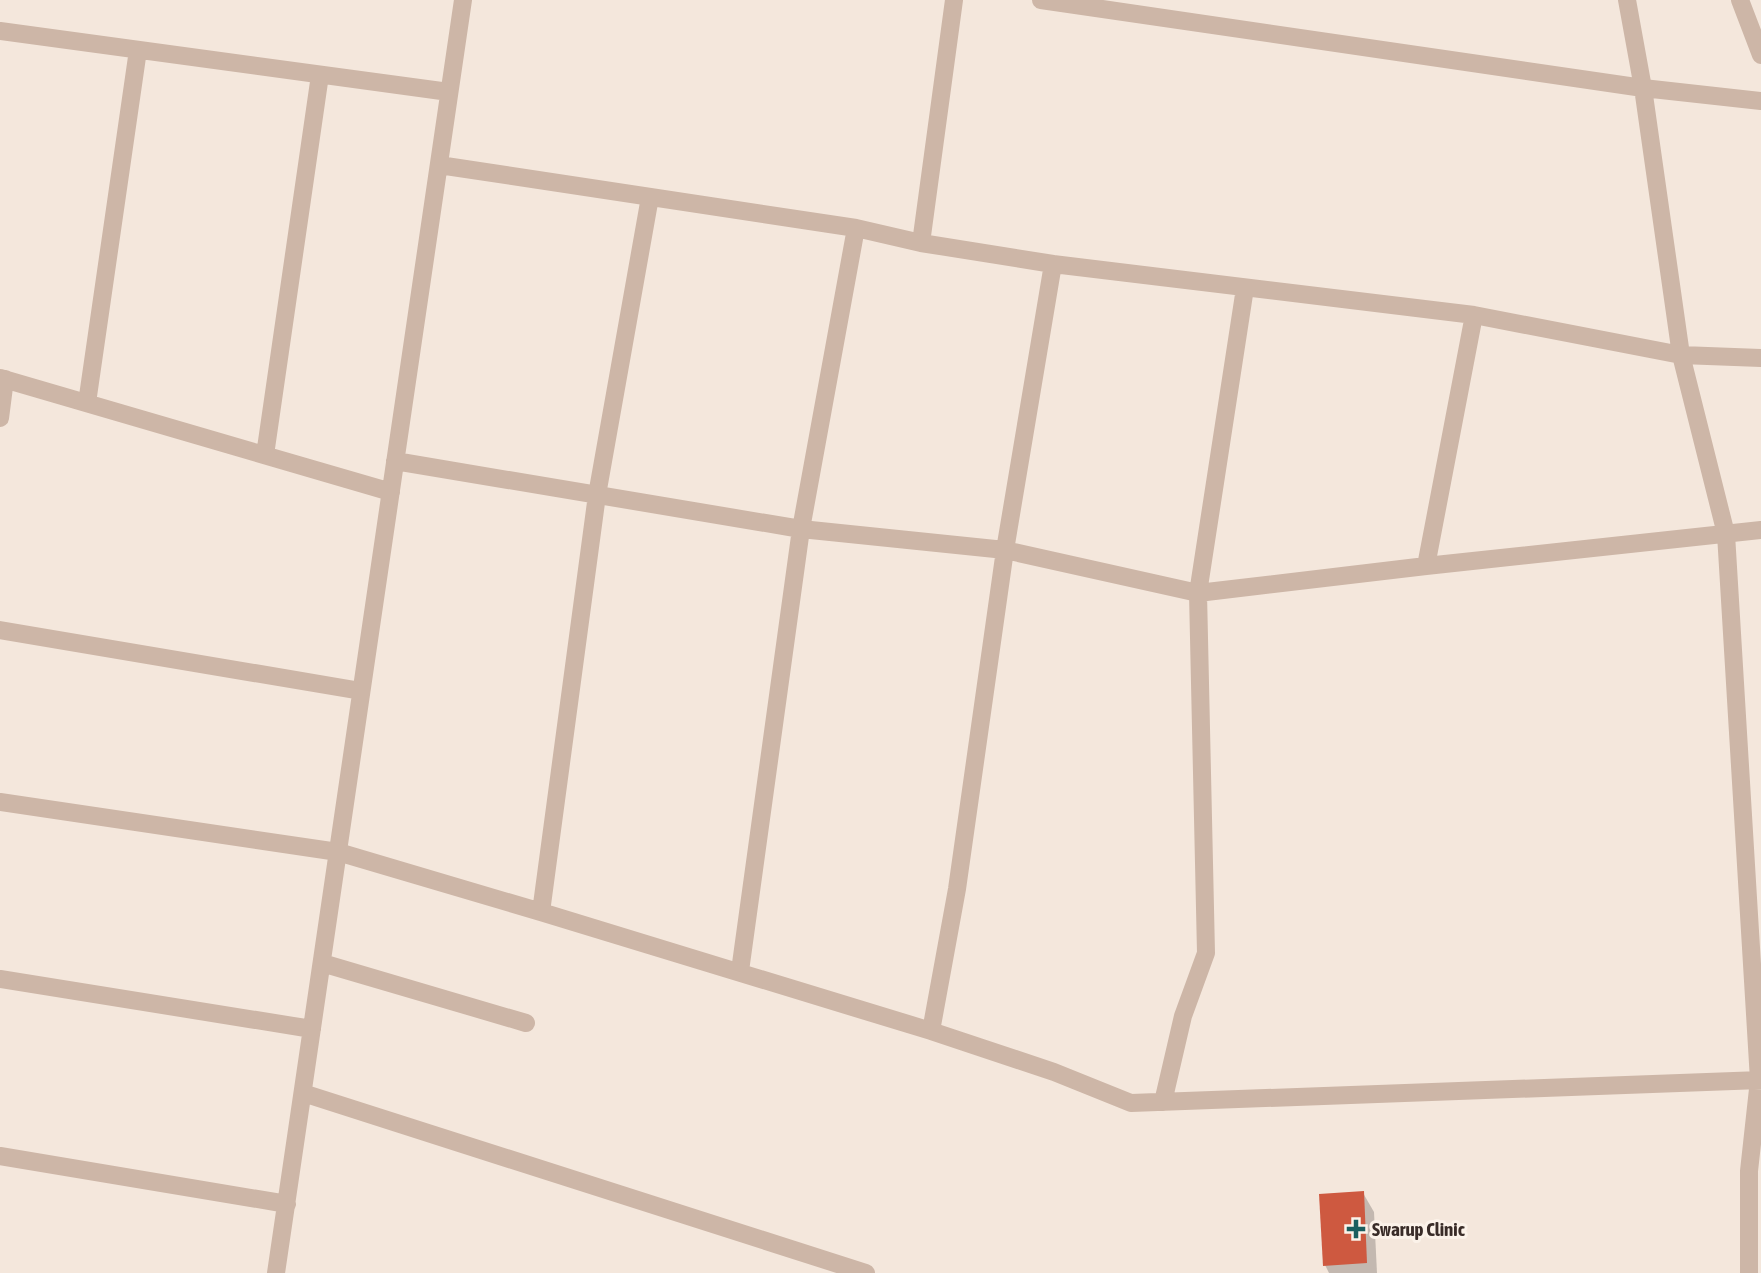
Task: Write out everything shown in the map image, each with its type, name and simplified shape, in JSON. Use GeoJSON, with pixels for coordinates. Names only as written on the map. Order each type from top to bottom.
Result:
{"type":"FeatureCollection","features":[{"type":"Feature","properties":{"kind":"street"},"geometry":{"type":"LineString","coordinates":[[276,1273],[463,0]]}},
{"type":"Feature","properties":{"kind":"street"},"geometry":{"type":"LineString","coordinates":[[921,243],[954,0]]}},
{"type":"Feature","properties":{"kind":"street"},"geometry":{"type":"LineString","coordinates":[[1041,0],[1643,88],[1761,101]]}},
{"type":"Feature","properties":{"kind":"street"},"geometry":{"type":"LineString","coordinates":[[1628,0],[1681,355],[1726,534],[1760,1080],[1749,1171],[1749,1273]]}},
{"type":"Feature","properties":{"kind":"street"},"geometry":{"type":"LineString","coordinates":[[1740,0],[1761,55]]}},
{"type":"Feature","properties":{"kind":"street"},"geometry":{"type":"LineString","coordinates":[[0,31],[449,92]]}},
{"type":"Feature","properties":{"kind":"street"},"geometry":{"type":"LineString","coordinates":[[87,403],[138,50]]}},
{"type":"Feature","properties":{"kind":"street"},"geometry":{"type":"LineString","coordinates":[[265,455],[320,75]]}},
{"type":"Feature","properties":{"kind":"street"},"geometry":{"type":"LineString","coordinates":[[439,165],[856,228],[921,243],[1053,264],[1474,315],[1681,355],[1761,358]]}},
{"type":"Feature","properties":{"kind":"street"},"geometry":{"type":"LineString","coordinates":[[541,912],[597,495],[650,197]]}},
{"type":"Feature","properties":{"kind":"street"},"geometry":{"type":"LineString","coordinates":[[740,971],[801,529],[856,228]]}},
{"type":"Feature","properties":{"kind":"street"},"geometry":{"type":"LineString","coordinates":[[931,1031],[957,889],[1005,550],[1053,264]]}},
{"type":"Feature","properties":{"kind":"street"},"geometry":{"type":"LineString","coordinates":[[1163,1101],[1183,1016],[1206,953],[1198,593],[1245,288]]}},
{"type":"Feature","properties":{"kind":"street"},"geometry":{"type":"LineString","coordinates":[[1426,566],[1474,315]]}},
{"type":"Feature","properties":{"kind":"street"},"geometry":{"type":"LineString","coordinates":[[0,418],[3,379],[391,492]]}},
{"type":"Feature","properties":{"kind":"street"},"geometry":{"type":"LineString","coordinates":[[395,461],[801,529],[1005,550],[1198,593],[1761,530]]}},
{"type":"Feature","properties":{"kind":"street"},"geometry":{"type":"LineString","coordinates":[[0,630],[361,691]]}},
{"type":"Feature","properties":{"kind":"street"},"geometry":{"type":"LineString","coordinates":[[0,802],[338,852],[740,971],[931,1031],[1054,1072],[1131,1103],[1760,1080]]}},
{"type":"Feature","properties":{"kind":"street"},"geometry":{"type":"LineString","coordinates":[[321,963],[526,1023]]}},
{"type":"Feature","properties":{"kind":"street"},"geometry":{"type":"LineString","coordinates":[[0,979],[312,1029]]}},
{"type":"Feature","properties":{"kind":"street"},"geometry":{"type":"LineString","coordinates":[[303,1093],[866,1273]]}},
{"type":"Feature","properties":{"kind":"street"},"geometry":{"type":"LineString","coordinates":[[0,1156],[287,1203]]}},
{"type":"Feature","properties":{"kind":"building"},"geometry":{"type":"Polygon","coordinates":[[[1364,1191],[1367,1263],[1323,1266],[1319,1194],[1364,1191]]]}},
{"type":"Feature","properties":{"kind":"place","name":"Swarup Clinic"},"geometry":{"type":"Point","coordinates":[1356,1229]}}]}
